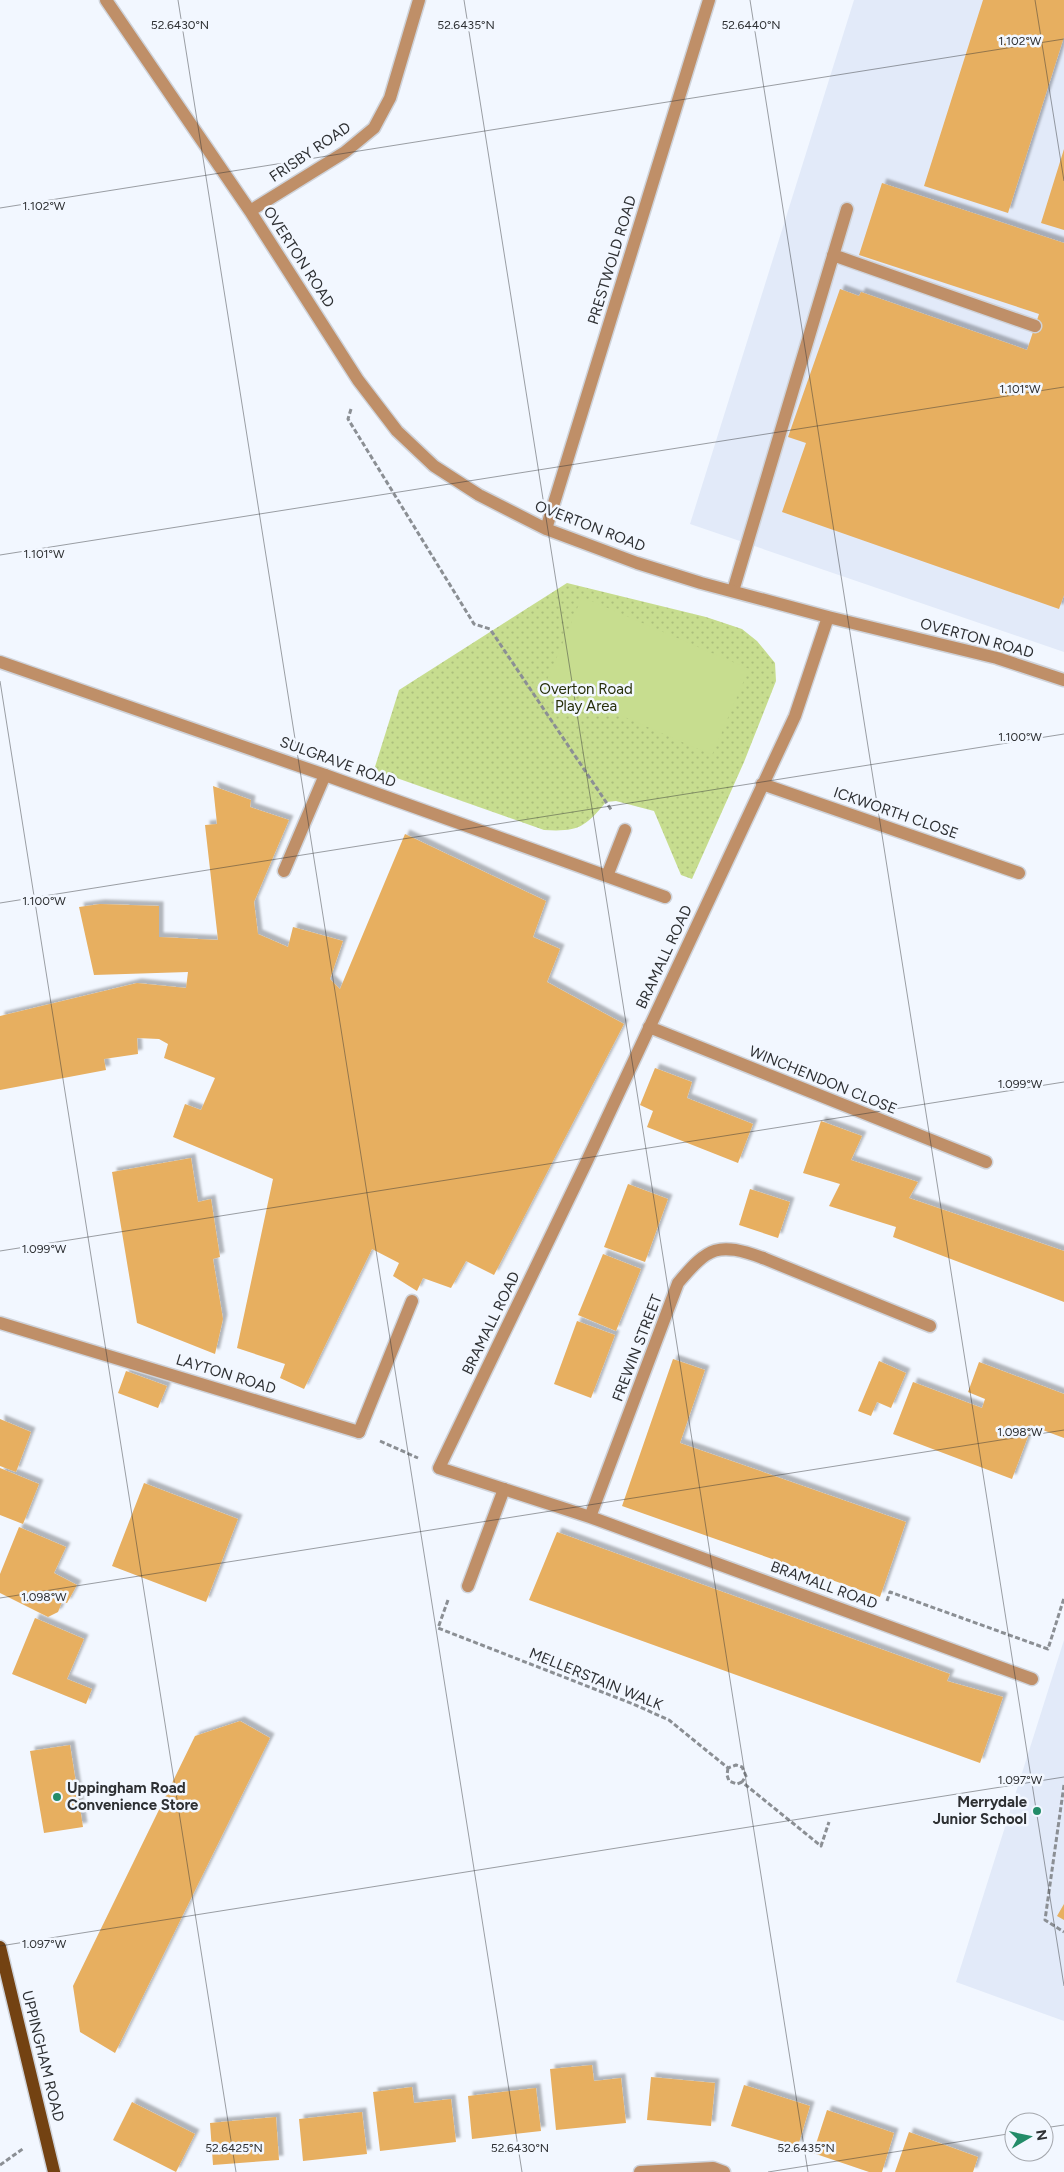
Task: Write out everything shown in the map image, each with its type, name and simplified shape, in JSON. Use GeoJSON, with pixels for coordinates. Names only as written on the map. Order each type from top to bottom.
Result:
{"type":"FeatureCollection","features":[{"type":"Feature","properties":{"kind":"main road","name":"UPPINGHAM ROAD"},"geometry":{"type":"LineString","coordinates":[[0,1947],[54,2172]]}},
{"type":"Feature","properties":{"kind":"street","name":"OVERTON ROAD"},"geometry":{"type":"LineString","coordinates":[[106,0],[250,211],[358,380],[397,431],[434,466],[479,495],[546,529],[646,566],[701,583],[828,617],[997,658],[1064,680]]}},
{"type":"Feature","properties":{"kind":"street","name":"FRISBY ROAD"},"geometry":{"type":"LineString","coordinates":[[250,211],[345,152],[374,128],[390,98],[419,0]]}},
{"type":"Feature","properties":{"kind":"street","name":"PRESTWOLD ROAD"},"geometry":{"type":"LineString","coordinates":[[546,529],[709,0]]}},
{"type":"Feature","properties":{"kind":"street"},"geometry":{"type":"LineString","coordinates":[[733,591],[847,209]]}},
{"type":"Feature","properties":{"kind":"street"},"geometry":{"type":"LineString","coordinates":[[833,255],[1035,326]]}},
{"type":"Feature","properties":{"kind":"street","name":"BRAMALL ROAD"},"geometry":{"type":"LineString","coordinates":[[828,617],[795,716],[439,1468],[590,1517],[1032,1679]]}},
{"type":"Feature","properties":{"kind":"street","name":"SULGRAVE ROAD"},"geometry":{"type":"LineString","coordinates":[[0,662],[325,774],[665,897]]}},
{"type":"Feature","properties":{"kind":"street"},"geometry":{"type":"LineString","coordinates":[[284,871],[325,774]]}},
{"type":"Feature","properties":{"kind":"street","name":"ICKWORTH CLOSE"},"geometry":{"type":"LineString","coordinates":[[762,784],[1019,873]]}},
{"type":"Feature","properties":{"kind":"street"},"geometry":{"type":"LineString","coordinates":[[607,876],[625,830]]}},
{"type":"Feature","properties":{"kind":"street","name":"WINCHENDON CLOSE"},"geometry":{"type":"LineString","coordinates":[[649,1027],[986,1162]]}},
{"type":"Feature","properties":{"kind":"street","name":"FREWIN STREET"},"geometry":{"type":"LineString","coordinates":[[590,1517],[678,1283],[696,1261],[714,1250],[736,1249],[763,1258],[930,1326]]}},
{"type":"Feature","properties":{"kind":"street"},"geometry":{"type":"LineString","coordinates":[[359,1432],[412,1301]]}},
{"type":"Feature","properties":{"kind":"street","name":"LAYTON ROAD"},"geometry":{"type":"LineString","coordinates":[[0,1323],[359,1432]]}},
{"type":"Feature","properties":{"kind":"street"},"geometry":{"type":"LineString","coordinates":[[468,1586],[504,1489]]}},
{"type":"Feature","properties":{"kind":"street"},"geometry":{"type":"LineString","coordinates":[[640,2172],[714,2168],[724,2172]]}},
{"type":"Feature","properties":{"kind":"path"},"geometry":{"type":"LineString","coordinates":[[358,380],[348,419],[474,624],[490,630],[625,830]]}},
{"type":"Feature","properties":{"kind":"path"},"geometry":{"type":"LineString","coordinates":[[359,1432],[439,1468]]}},
{"type":"Feature","properties":{"kind":"path","name":"MELLERSTAIN WALK"},"geometry":{"type":"LineString","coordinates":[[451,1592],[438,1628],[633,1704],[669,1720],[728,1768],[736,1765],[742,1767],[746,1776],[742,1782],[821,1846],[829,1822]]}},
{"type":"Feature","properties":{"kind":"path"},"geometry":{"type":"LineString","coordinates":[[879,1623],[890,1592],[1048,1649],[1064,1598]]}},
{"type":"Feature","properties":{"kind":"path"},"geometry":{"type":"LineString","coordinates":[[728,1768],[727,1775],[729,1781],[737,1784],[742,1782]]}},
{"type":"Feature","properties":{"kind":"path"},"geometry":{"type":"LineString","coordinates":[[1064,1785],[1045,1920],[1064,1932]]}},
{"type":"Feature","properties":{"kind":"shaded area"},"geometry":{"type":"Polygon","coordinates":[[[854,0],[1064,0],[1064,652],[690,524],[854,0]]]}},
{"type":"Feature","properties":{"kind":"shaded area","name":"Merrydale Junior School"},"geometry":{"type":"Polygon","coordinates":[[[1064,1640],[1064,2021],[956,1982],[1064,1640]]]}},
{"type":"Feature","properties":{"kind":"green space","name":"Overton Road Play Area"},"geometry":{"type":"Polygon","coordinates":[[[567,583],[706,617],[742,629],[757,641],[775,663],[776,681],[744,762],[692,879],[681,875],[654,811],[616,801],[606,802],[592,817],[580,826],[566,830],[544,830],[374,770],[399,690],[567,583]]]}},
{"type":"Feature","properties":{"kind":"green space"},"geometry":{"type":"Polygon","coordinates":[[[582,597],[749,669],[712,755],[546,683],[582,597]]]}},
{"type":"Feature","properties":{"kind":"building"},"geometry":{"type":"Polygon","coordinates":[[[983,0],[1064,0],[1064,37],[1008,213],[924,186],[983,0]]]}},
{"type":"Feature","properties":{"kind":"building"},"geometry":{"type":"Polygon","coordinates":[[[1064,149],[1064,230],[1041,223],[1064,149]]]}},
{"type":"Feature","properties":{"kind":"building"},"geometry":{"type":"Polygon","coordinates":[[[882,183],[1064,243],[1064,595],[1059,609],[782,512],[806,443],[788,437],[840,289],[859,296],[861,292],[1027,350],[1039,314],[859,255],[882,183]]]}},
{"type":"Feature","properties":{"kind":"building"},"geometry":{"type":"Polygon","coordinates":[[[213,786],[251,800],[250,807],[289,820],[254,902],[258,934],[288,947],[293,927],[343,941],[330,979],[340,989],[405,834],[546,901],[533,937],[560,949],[547,982],[624,1024],[494,1275],[466,1261],[451,1288],[423,1278],[417,1291],[393,1276],[399,1263],[372,1249],[304,1389],[280,1378],[285,1364],[237,1348],[273,1179],[173,1137],[185,1104],[201,1110],[215,1078],[164,1058],[168,1044],[159,1039],[137,1038],[138,1054],[104,1059],[106,1070],[0,1090],[0,1016],[137,983],[186,988],[188,972],[94,975],[79,907],[100,904],[159,906],[159,937],[218,940],[205,825],[217,824],[213,786]]]}},
{"type":"Feature","properties":{"kind":"building"},"geometry":{"type":"Polygon","coordinates":[[[655,1068],[692,1082],[687,1098],[753,1124],[738,1163],[647,1127],[653,1111],[640,1105],[655,1068]]]}},
{"type":"Feature","properties":{"kind":"building"},"geometry":{"type":"Polygon","coordinates":[[[821,1121],[862,1136],[851,1160],[918,1182],[909,1198],[1064,1251],[1064,1302],[893,1237],[896,1227],[829,1206],[840,1184],[803,1173],[821,1121]]]}},
{"type":"Feature","properties":{"kind":"building"},"geometry":{"type":"Polygon","coordinates":[[[191,1158],[198,1202],[211,1199],[220,1257],[213,1259],[223,1319],[215,1354],[137,1323],[112,1172],[191,1158]]]}},
{"type":"Feature","properties":{"kind":"building"},"geometry":{"type":"Polygon","coordinates":[[[628,1184],[668,1199],[645,1262],[604,1247],[628,1184]]]}},
{"type":"Feature","properties":{"kind":"building"},"geometry":{"type":"Polygon","coordinates":[[[750,1189],[790,1202],[778,1238],[739,1225],[750,1189]]]}},
{"type":"Feature","properties":{"kind":"building"},"geometry":{"type":"Polygon","coordinates":[[[603,1254],[641,1269],[616,1331],[578,1315],[603,1254]]]}},
{"type":"Feature","properties":{"kind":"building"},"geometry":{"type":"Polygon","coordinates":[[[577,1321],[615,1335],[591,1398],[554,1384],[577,1321]]]}},
{"type":"Feature","properties":{"kind":"building"},"geometry":{"type":"Polygon","coordinates":[[[673,1359],[705,1370],[680,1443],[906,1522],[880,1597],[622,1506],[673,1359]]]}},
{"type":"Feature","properties":{"kind":"building"},"geometry":{"type":"Polygon","coordinates":[[[879,1361],[906,1373],[891,1408],[877,1402],[871,1416],[858,1411],[879,1361]]]}},
{"type":"Feature","properties":{"kind":"building"},"geometry":{"type":"Polygon","coordinates":[[[979,1362],[1064,1394],[1064,1438],[1032,1426],[1012,1479],[893,1434],[913,1382],[982,1408],[985,1399],[968,1392],[979,1362]]]}},
{"type":"Feature","properties":{"kind":"building"},"geometry":{"type":"Polygon","coordinates":[[[126,1371],[167,1386],[158,1408],[118,1393],[126,1371]]]}},
{"type":"Feature","properties":{"kind":"building"},"geometry":{"type":"Polygon","coordinates":[[[0,1419],[31,1432],[16,1472],[0,1466],[0,1419]]]}},
{"type":"Feature","properties":{"kind":"building"},"geometry":{"type":"Polygon","coordinates":[[[0,1468],[39,1484],[23,1524],[0,1515],[0,1468]]]}},
{"type":"Feature","properties":{"kind":"building"},"geometry":{"type":"Polygon","coordinates":[[[144,1483],[238,1519],[206,1602],[112,1566],[144,1483]]]}},
{"type":"Feature","properties":{"kind":"building"},"geometry":{"type":"Polygon","coordinates":[[[19,1527],[66,1547],[54,1573],[77,1585],[67,1603],[62,1602],[58,1612],[48,1617],[0,1593],[0,1574],[19,1527]]]}},
{"type":"Feature","properties":{"kind":"building"},"geometry":{"type":"Polygon","coordinates":[[[557,1532],[950,1674],[947,1681],[1003,1697],[980,1763],[529,1600],[557,1532]]]}},
{"type":"Feature","properties":{"kind":"building"},"geometry":{"type":"Polygon","coordinates":[[[35,1618],[84,1639],[67,1679],[92,1689],[86,1704],[12,1674],[35,1618]]]}},
{"type":"Feature","properties":{"kind":"building"},"geometry":{"type":"Polygon","coordinates":[[[240,1721],[270,1738],[115,2053],[80,2032],[73,1986],[195,1736],[240,1721]]]}},
{"type":"Feature","properties":{"kind":"building"},"geometry":{"type":"Polygon","coordinates":[[[70,1745],[83,1827],[44,1833],[30,1751],[70,1745]]]}},
{"type":"Feature","properties":{"kind":"building"},"geometry":{"type":"Polygon","coordinates":[[[1064,1904],[1064,1920],[1057,1916],[1064,1904]]]}},
{"type":"Feature","properties":{"kind":"building"},"geometry":{"type":"Polygon","coordinates":[[[592,2065],[594,2081],[621,2078],[626,2123],[556,2130],[550,2069],[592,2065]]]}},
{"type":"Feature","properties":{"kind":"building"},"geometry":{"type":"Polygon","coordinates":[[[651,2077],[715,2083],[711,2126],[647,2120],[651,2077]]]}},
{"type":"Feature","properties":{"kind":"building"},"geometry":{"type":"Polygon","coordinates":[[[744,2085],[810,2106],[798,2146],[731,2126],[744,2085]]]}},
{"type":"Feature","properties":{"kind":"building"},"geometry":{"type":"Polygon","coordinates":[[[412,2087],[414,2103],[451,2099],[456,2142],[380,2151],[373,2092],[412,2087]]]}},
{"type":"Feature","properties":{"kind":"building"},"geometry":{"type":"Polygon","coordinates":[[[536,2088],[541,2131],[472,2139],[468,2096],[536,2088]]]}},
{"type":"Feature","properties":{"kind":"building"},"geometry":{"type":"Polygon","coordinates":[[[132,2102],[195,2134],[176,2172],[113,2140],[132,2102]]]}},
{"type":"Feature","properties":{"kind":"building"},"geometry":{"type":"Polygon","coordinates":[[[827,2110],[894,2133],[882,2172],[869,2172],[813,2153],[827,2110]]]}},
{"type":"Feature","properties":{"kind":"building"},"geometry":{"type":"Polygon","coordinates":[[[362,2112],[367,2154],[303,2161],[299,2119],[362,2112]]]}},
{"type":"Feature","properties":{"kind":"building"},"geometry":{"type":"Polygon","coordinates":[[[276,2117],[279,2160],[213,2165],[210,2123],[276,2117]]]}},
{"type":"Feature","properties":{"kind":"building"},"geometry":{"type":"Polygon","coordinates":[[[909,2132],[978,2157],[973,2172],[895,2172],[909,2132]]]}},
{"type":"Feature","properties":{"kind":"place","name":"Uppingham Road Convenience Store"},"geometry":{"type":"Point","coordinates":[57,1797]}},
{"type":"Feature","properties":{"kind":"place","name":"Merrydale Junior School"},"geometry":{"type":"Point","coordinates":[1037,1811]}}]}
